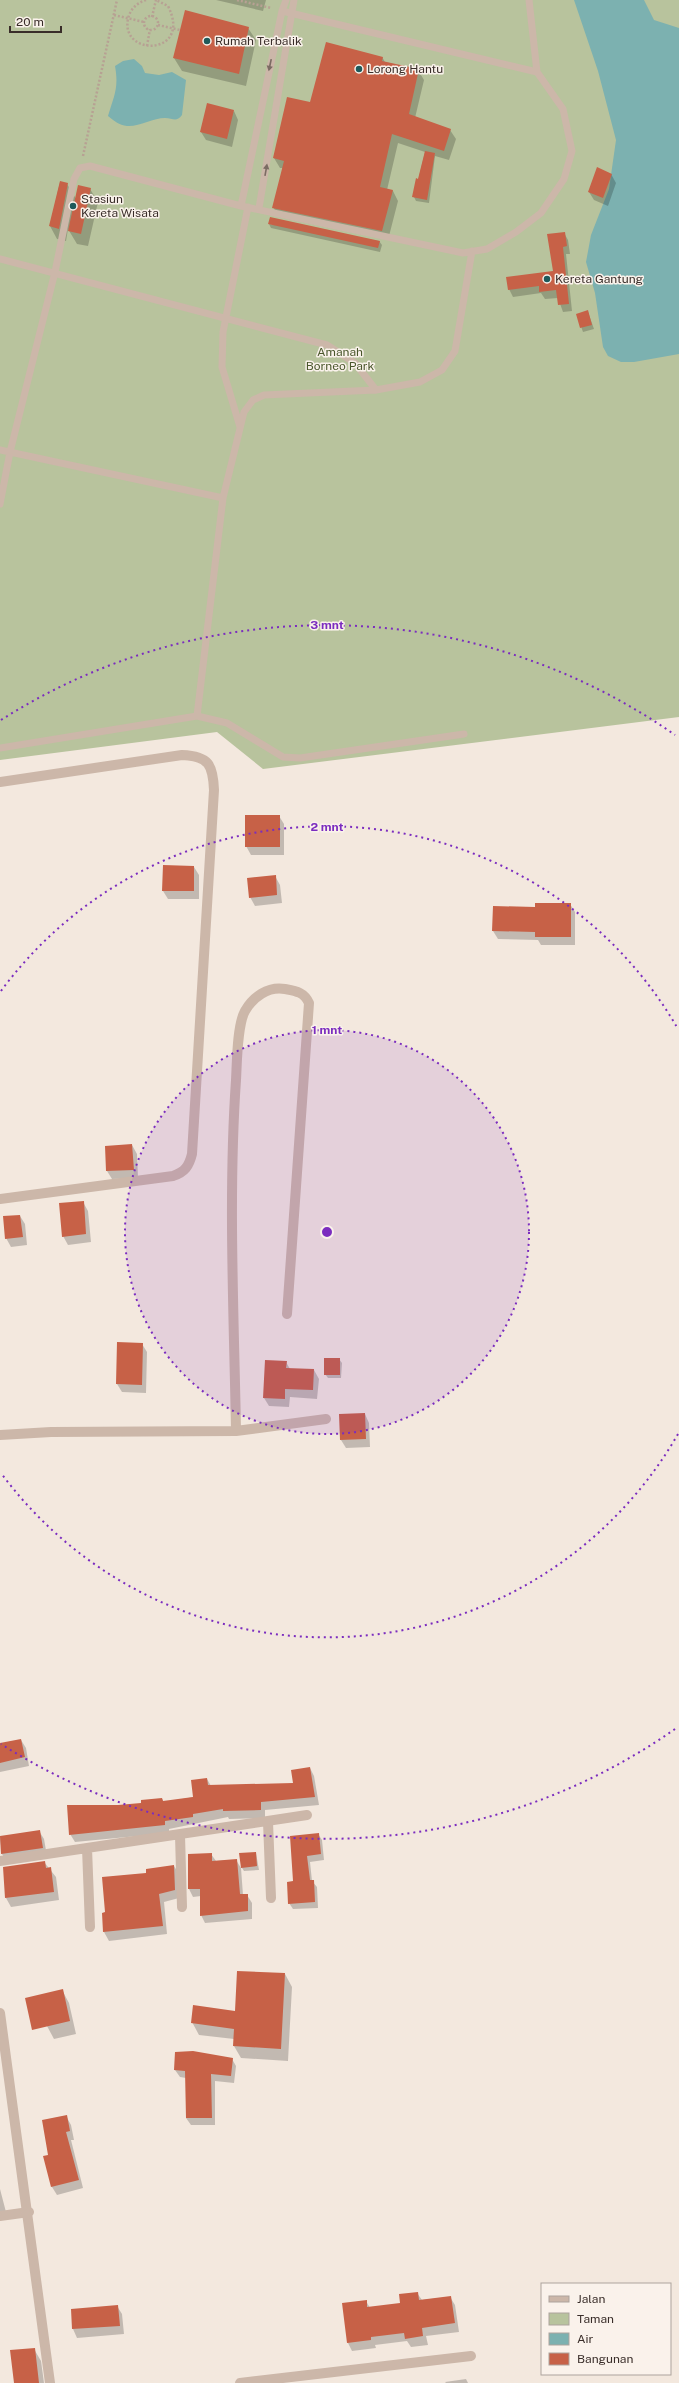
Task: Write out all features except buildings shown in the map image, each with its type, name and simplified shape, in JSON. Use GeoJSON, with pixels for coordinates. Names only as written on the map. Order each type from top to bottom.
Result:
{"type":"FeatureCollection","features":[{"type":"Feature","properties":{"kind":"street"},"geometry":{"type":"LineString","coordinates":[[0,782],[182,755],[196,756],[210,765],[213,772],[214,790],[192,1154],[189,1164],[182,1173],[173,1176],[0,1199]]}},
{"type":"Feature","properties":{"kind":"street"},"geometry":{"type":"LineString","coordinates":[[236,1431],[233,1167],[239,1040],[244,1012],[256,997],[267,990],[281,988],[296,991],[305,995],[309,1003],[287,1314]]}},
{"type":"Feature","properties":{"kind":"street"},"geometry":{"type":"LineString","coordinates":[[0,1435],[51,1432],[236,1431],[326,1419]]}},
{"type":"Feature","properties":{"kind":"street"},"geometry":{"type":"LineString","coordinates":[[0,1861],[307,1815]]}},
{"type":"Feature","properties":{"kind":"street"},"geometry":{"type":"LineString","coordinates":[[268,1822],[271,1898]]}},
{"type":"Feature","properties":{"kind":"street"},"geometry":{"type":"LineString","coordinates":[[180,1835],[182,1907]]}},
{"type":"Feature","properties":{"kind":"street"},"geometry":{"type":"LineString","coordinates":[[87,1848],[90,1927]]}},
{"type":"Feature","properties":{"kind":"street"},"geometry":{"type":"LineString","coordinates":[[0,2013],[29,2212],[50,2383]]}},
{"type":"Feature","properties":{"kind":"street"},"geometry":{"type":"LineString","coordinates":[[0,2216],[29,2212]]}},
{"type":"Feature","properties":{"kind":"street"},"geometry":{"type":"LineString","coordinates":[[240,2383],[319,2379],[471,2356]]}},
{"type":"Feature","properties":{"kind":"lane"},"geometry":{"type":"LineString","coordinates":[[240,427],[222,368],[223,332],[244,206],[282,11],[286,0]]}},
{"type":"Feature","properties":{"kind":"lane"},"geometry":{"type":"LineString","coordinates":[[259,208],[294,13],[294,0]]}},
{"type":"Feature","properties":{"kind":"lane"},"geometry":{"type":"LineString","coordinates":[[0,504],[10,452],[56,272],[74,179],[80,168],[90,166],[244,206],[463,253],[487,249],[516,232],[541,213],[564,179],[572,151],[563,109],[536,72],[529,0]]}},
{"type":"Feature","properties":{"kind":"lane"},"geometry":{"type":"LineString","coordinates":[[282,11],[536,72]]}},
{"type":"Feature","properties":{"kind":"lane"},"geometry":{"type":"LineString","coordinates":[[197,716],[223,498],[244,412],[253,400],[264,395],[376,390],[420,382],[442,370],[455,351],[472,251]]}},
{"type":"Feature","properties":{"kind":"lane"},"geometry":{"type":"LineString","coordinates":[[0,259],[56,272],[327,345],[355,363],[376,390]]}},
{"type":"Feature","properties":{"kind":"lane"},"geometry":{"type":"LineString","coordinates":[[0,450],[223,498]]}},
{"type":"Feature","properties":{"kind":"lane"},"geometry":{"type":"LineString","coordinates":[[0,748],[197,716],[227,723],[275,754],[300,758],[464,734]]}},
{"type":"Feature","properties":{"kind":"path"},"geometry":{"type":"LineString","coordinates":[[80,168],[117,0]]}},
{"type":"Feature","properties":{"kind":"path"},"geometry":{"type":"LineString","coordinates":[[146,0],[135,6],[128,19],[128,30],[131,37],[147,46],[153,47],[167,41],[174,20],[168,6],[156,0],[152,17]]}},
{"type":"Feature","properties":{"kind":"path"},"geometry":{"type":"LineString","coordinates":[[237,0],[282,11]]}},
{"type":"Feature","properties":{"kind":"path"},"geometry":{"type":"LineString","coordinates":[[114,15],[144,22]]}},
{"type":"Feature","properties":{"kind":"path"},"geometry":{"type":"LineString","coordinates":[[144,22],[147,18],[152,17],[157,20],[158,25]]}},
{"type":"Feature","properties":{"kind":"path"},"geometry":{"type":"LineString","coordinates":[[144,22],[144,27],[150,29],[158,25],[180,30]]}},
{"type":"Feature","properties":{"kind":"path"},"geometry":{"type":"LineString","coordinates":[[147,46],[150,29]]}},
{"type":"Feature","properties":{"kind":"green space","name":"Amanah Borneo Park"},"geometry":{"type":"Polygon","coordinates":[[[0,0],[679,0],[679,717],[263,769],[217,732],[0,760],[0,0]]]}},
{"type":"Feature","properties":{"kind":"water"},"geometry":{"type":"Polygon","coordinates":[[[574,0],[644,0],[654,20],[679,28],[679,354],[634,362],[621,362],[608,356],[603,347],[595,293],[586,262],[591,235],[609,189],[616,140],[598,71],[574,0]]]}},
{"type":"Feature","properties":{"kind":"water"},"geometry":{"type":"Polygon","coordinates":[[[134,59],[142,66],[145,73],[159,75],[172,72],[186,80],[182,115],[178,119],[160,118],[127,126],[119,124],[108,116],[116,86],[115,66],[123,61],[134,59]]]}},
{"type":"Feature","properties":{"kind":"place","name":"Rumah Terbalik"},"geometry":{"type":"Point","coordinates":[207,41]}},
{"type":"Feature","properties":{"kind":"place","name":"Lorong Hantu"},"geometry":{"type":"Point","coordinates":[359,69]}},
{"type":"Feature","properties":{"kind":"place","name":"Stasiun Kereta Wisata"},"geometry":{"type":"Point","coordinates":[73,206]}},
{"type":"Feature","properties":{"kind":"place","name":"Kereta Gantung"},"geometry":{"type":"Point","coordinates":[547,279]}}]}
